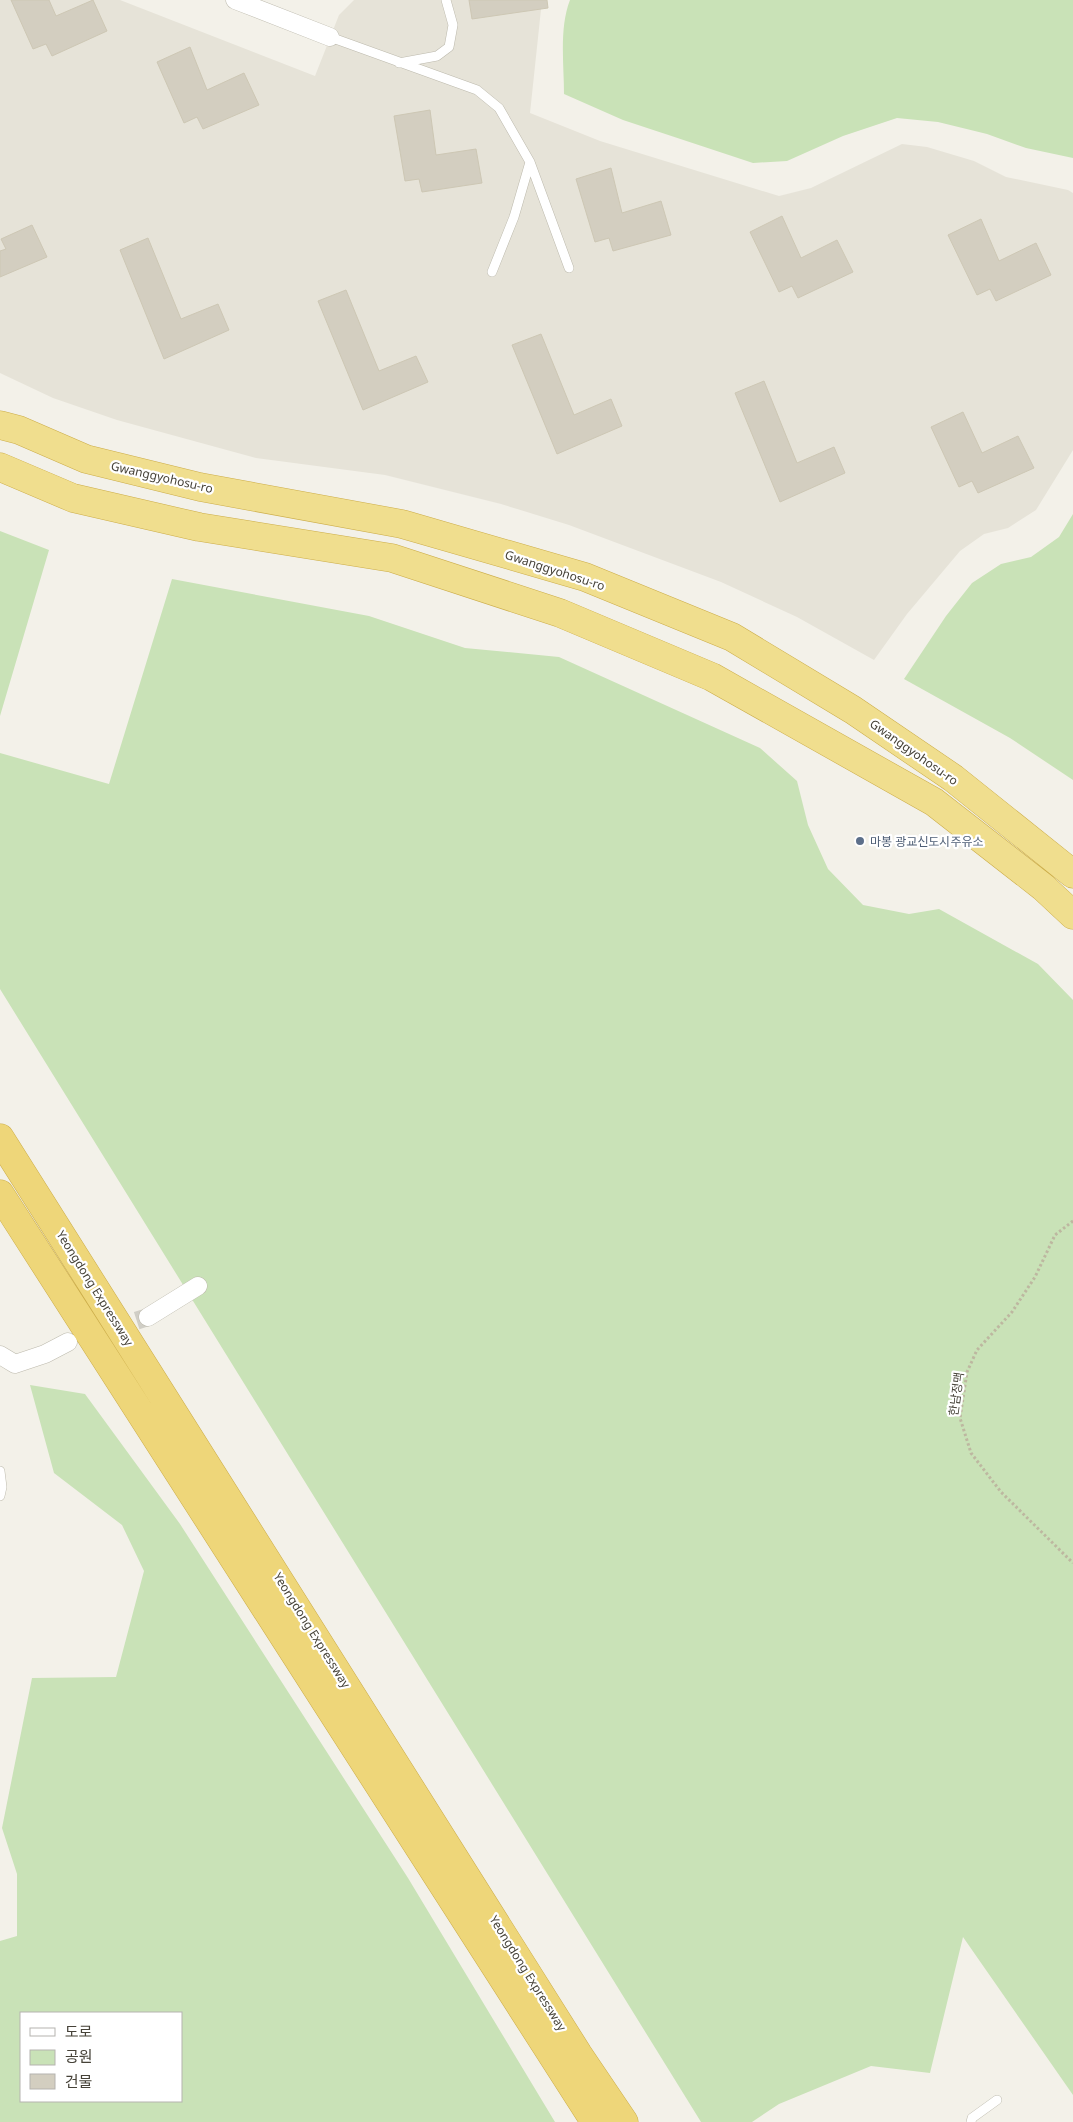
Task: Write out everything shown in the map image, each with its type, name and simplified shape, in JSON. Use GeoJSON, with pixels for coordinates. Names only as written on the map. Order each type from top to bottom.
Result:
{"type":"FeatureCollection","features":[{"type":"Feature","properties":{"kind":"highway","name":"Gwanggyohosu-ro"},"geometry":{"type":"LineString","coordinates":[[6,424],[86,459],[200,487],[402,524],[585,577],[732,637],[853,710],[953,778],[1073,874]]}},
{"type":"Feature","properties":{"kind":"highway"},"geometry":{"type":"LineString","coordinates":[[0,468],[73,498],[180,522],[392,558],[560,613],[712,677],[934,802],[1043,887],[1073,915]]}},
{"type":"Feature","properties":{"kind":"highway","name":"Yeongdong Expressway"},"geometry":{"type":"LineString","coordinates":[[0,1138],[578,2054],[624,2122]]}},
{"type":"Feature","properties":{"kind":"highway","name":"Yeongdong Expressway"},"geometry":{"type":"LineString","coordinates":[[0,1194],[595,2122]]}},
{"type":"Feature","properties":{"kind":"street"},"geometry":{"type":"LineString","coordinates":[[234,0],[330,37]]}},
{"type":"Feature","properties":{"kind":"street"},"geometry":{"type":"LineString","coordinates":[[148,1317],[198,1286]]}},
{"type":"Feature","properties":{"kind":"street"},"geometry":{"type":"LineString","coordinates":[[0,1355],[15,1364],[45,1354],[68,1342]]}},
{"type":"Feature","properties":{"kind":"lane"},"geometry":{"type":"LineString","coordinates":[[399,63],[437,56],[450,47],[453,25],[446,0]]}},
{"type":"Feature","properties":{"kind":"lane"},"geometry":{"type":"LineString","coordinates":[[330,37],[477,90],[499,108],[530,162],[569,268]]}},
{"type":"Feature","properties":{"kind":"lane"},"geometry":{"type":"LineString","coordinates":[[492,272],[514,217],[530,162]]}},
{"type":"Feature","properties":{"kind":"lane"},"geometry":{"type":"LineString","coordinates":[[0,1471],[2,1488],[0,1496]]}},
{"type":"Feature","properties":{"kind":"lane"},"geometry":{"type":"LineString","coordinates":[[971,2122],[972,2118],[997,2100]]}},
{"type":"Feature","properties":{"kind":"path","name":"한남정맥"},"geometry":{"type":"LineString","coordinates":[[1073,1221],[1055,1235],[1035,1277],[1012,1312],[977,1350],[967,1372],[960,1418],[970,1454],[1001,1492],[1073,1563]]}},
{"type":"Feature","properties":{"kind":"shaded area"},"geometry":{"type":"Polygon","coordinates":[[[0,0],[120,0],[315,76],[339,15],[354,0],[542,0],[530,113],[600,141],[779,196],[811,188],[902,144],[927,147],[974,161],[1006,177],[1068,190],[1073,193],[1073,450],[1036,510],[1008,528],[984,534],[960,551],[907,614],[874,660],[797,617],[721,582],[569,525],[501,504],[385,475],[256,458],[117,420],[53,398],[0,373],[0,0]]]}},
{"type":"Feature","properties":{"kind":"green space"},"geometry":{"type":"Polygon","coordinates":[[[570,0],[1073,0],[1073,158],[1026,148],[987,134],[938,122],[897,118],[843,136],[787,161],[753,163],[623,120],[564,94],[563,34],[570,0]]]}},
{"type":"Feature","properties":{"kind":"green space"},"geometry":{"type":"Polygon","coordinates":[[[1073,514],[1073,780],[1010,738],[904,679],[946,616],[972,583],[1001,564],[1031,557],[1059,537],[1073,514]]]}},
{"type":"Feature","properties":{"kind":"green space"},"geometry":{"type":"Polygon","coordinates":[[[0,531],[49,550],[0,716],[0,531]]]}},
{"type":"Feature","properties":{"kind":"green space"},"geometry":{"type":"Polygon","coordinates":[[[172,579],[369,616],[465,648],[559,657],[760,748],[797,781],[808,825],[828,869],[863,905],[909,914],[939,909],[1038,964],[1073,1000],[1073,2095],[963,1937],[930,2073],[871,2066],[779,2104],[752,2122],[701,2122],[0,989],[0,753],[109,784],[172,579]]]}},
{"type":"Feature","properties":{"kind":"green space"},"geometry":{"type":"Polygon","coordinates":[[[30,1385],[85,1394],[180,1524],[408,1878],[555,2122],[0,2122],[0,1941],[17,1936],[17,1874],[2,1828],[32,1678],[116,1677],[144,1571],[122,1525],[54,1473],[30,1385]]]}},
{"type":"Feature","properties":{"kind":"building"},"geometry":{"type":"Polygon","coordinates":[[[11,0],[49,0],[56,16],[93,0],[107,31],[52,56],[46,44],[33,49],[11,0]]]}},
{"type":"Feature","properties":{"kind":"building"},"geometry":{"type":"Polygon","coordinates":[[[469,0],[547,0],[548,8],[472,19],[469,0]]]}},
{"type":"Feature","properties":{"kind":"building"},"geometry":{"type":"Polygon","coordinates":[[[190,47],[207,90],[244,73],[259,105],[203,129],[197,117],[184,123],[157,62],[190,47]]]}},
{"type":"Feature","properties":{"kind":"building"},"geometry":{"type":"Polygon","coordinates":[[[430,110],[436,155],[476,149],[482,183],[422,192],[419,179],[405,181],[394,116],[430,110]]]}},
{"type":"Feature","properties":{"kind":"building"},"geometry":{"type":"Polygon","coordinates":[[[611,168],[622,213],[661,201],[671,235],[613,251],[609,238],[595,242],[576,179],[611,168]]]}},
{"type":"Feature","properties":{"kind":"building"},"geometry":{"type":"Polygon","coordinates":[[[782,216],[801,258],[837,240],[853,272],[798,298],[792,286],[779,292],[750,232],[782,216]]]}},
{"type":"Feature","properties":{"kind":"building"},"geometry":{"type":"Polygon","coordinates":[[[981,219],[999,261],[1036,243],[1051,275],[996,301],[990,289],[977,295],[948,235],[981,219]]]}},
{"type":"Feature","properties":{"kind":"building"},"geometry":{"type":"Polygon","coordinates":[[[32,225],[47,257],[0,277],[0,251],[6,249],[1,239],[32,225]]]}},
{"type":"Feature","properties":{"kind":"building"},"geometry":{"type":"Polygon","coordinates":[[[148,238],[181,319],[218,304],[229,330],[164,359],[120,250],[148,238]]]}},
{"type":"Feature","properties":{"kind":"building"},"geometry":{"type":"Polygon","coordinates":[[[346,290],[379,371],[416,356],[428,382],[363,410],[318,301],[346,290]]]}},
{"type":"Feature","properties":{"kind":"building"},"geometry":{"type":"Polygon","coordinates":[[[541,334],[574,415],[611,399],[622,426],[557,454],[512,345],[541,334]]]}},
{"type":"Feature","properties":{"kind":"building"},"geometry":{"type":"Polygon","coordinates":[[[764,381],[797,463],[834,447],[845,473],[780,502],[735,393],[764,381]]]}},
{"type":"Feature","properties":{"kind":"building"},"geometry":{"type":"Polygon","coordinates":[[[963,412],[982,453],[1018,436],[1034,468],[978,493],[972,481],[959,487],[931,427],[963,412]]]}},
{"type":"Feature","properties":{"kind":"tunnel"},"geometry":{"type":"LineString","coordinates":[[111,1329],[148,1317]]}},
{"type":"Feature","properties":{"kind":"place","name":"마봉 광교신도시주유소"},"geometry":{"type":"Point","coordinates":[860,841]}}]}
